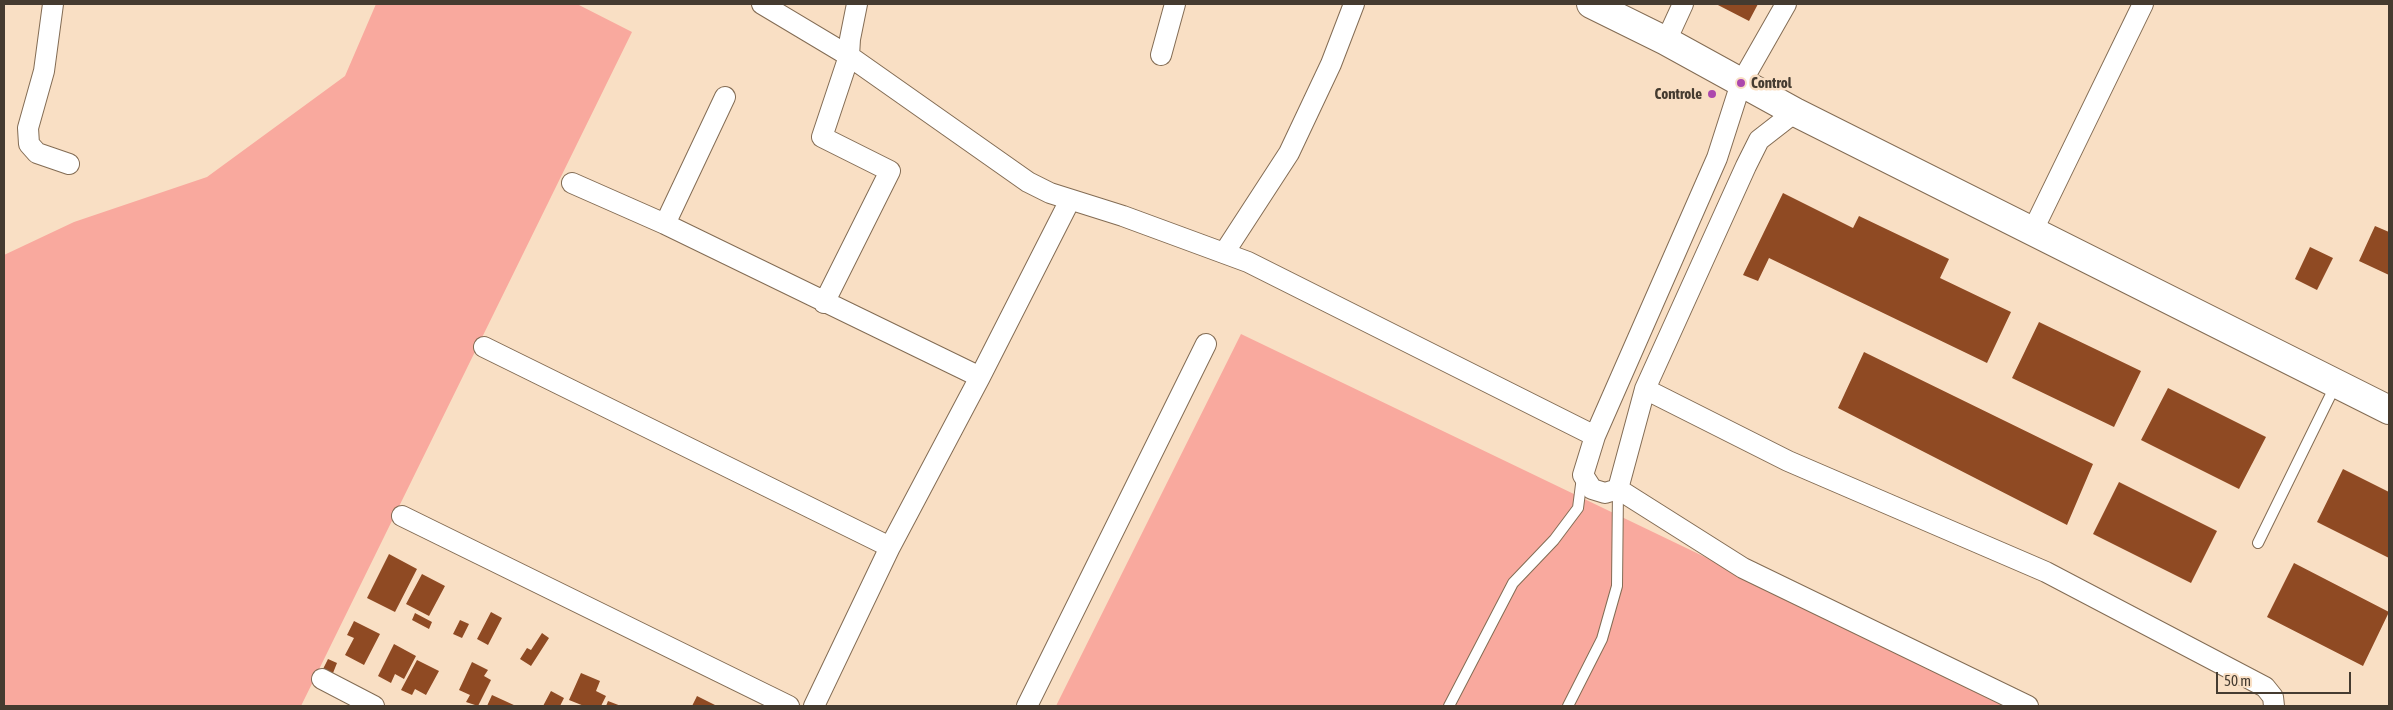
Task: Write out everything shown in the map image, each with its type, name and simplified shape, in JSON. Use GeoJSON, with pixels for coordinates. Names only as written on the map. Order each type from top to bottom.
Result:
{"type":"FeatureCollection","features":[{"type":"Feature","properties":{"kind":"main road"},"geometry":{"type":"LineString","coordinates":[[1591,4],[1666,41],[1795,112],[2336,382],[2387,403]]}},
{"type":"Feature","properties":{"kind":"street"},"geometry":{"type":"LineString","coordinates":[[53,4],[44,71],[28,128],[29,144],[37,153],[70,164]]}},
{"type":"Feature","properties":{"kind":"street"},"geometry":{"type":"LineString","coordinates":[[762,4],[849,56],[1028,182],[1050,193],[1248,262],[1595,436]]}},
{"type":"Feature","properties":{"kind":"street"},"geometry":{"type":"LineString","coordinates":[[824,303],[890,171],[822,137],[849,56],[850,39],[858,4]]}},
{"type":"Feature","properties":{"kind":"street"},"geometry":{"type":"LineString","coordinates":[[1161,55],[1175,4]]}},
{"type":"Feature","properties":{"kind":"street"},"geometry":{"type":"LineString","coordinates":[[1224,253],[1289,153],[1331,64],[1354,4]]}},
{"type":"Feature","properties":{"kind":"street"},"geometry":{"type":"LineString","coordinates":[[1666,41],[1683,4]]}},
{"type":"Feature","properties":{"kind":"street"},"geometry":{"type":"LineString","coordinates":[[1786,4],[1740,83],[1716,158],[1595,436],[1582,475],[1592,489],[1605,492],[1618,489],[1743,568],[2028,706]]}},
{"type":"Feature","properties":{"kind":"street"},"geometry":{"type":"LineString","coordinates":[[2033,230],[2143,4]]}},
{"type":"Feature","properties":{"kind":"street"},"geometry":{"type":"LineString","coordinates":[[665,224],[725,97]]}},
{"type":"Feature","properties":{"kind":"street"},"geometry":{"type":"LineString","coordinates":[[1618,489],[1645,389],[1746,166],[1759,140],[1795,112]]}},
{"type":"Feature","properties":{"kind":"street"},"geometry":{"type":"LineString","coordinates":[[1716,158],[1728,151],[1739,155],[1746,166]]}},
{"type":"Feature","properties":{"kind":"street"},"geometry":{"type":"LineString","coordinates":[[572,183],[665,224],[824,303],[980,377]]}},
{"type":"Feature","properties":{"kind":"street"},"geometry":{"type":"LineString","coordinates":[[814,706],[890,547],[980,377],[1070,200]]}},
{"type":"Feature","properties":{"kind":"street"},"geometry":{"type":"LineString","coordinates":[[1027,706],[1206,344]]}},
{"type":"Feature","properties":{"kind":"street"},"geometry":{"type":"LineString","coordinates":[[484,347],[890,547]]}},
{"type":"Feature","properties":{"kind":"street"},"geometry":{"type":"LineString","coordinates":[[1645,389],[1788,460],[2046,572],[2265,687],[2274,697],[2274,706]]}},
{"type":"Feature","properties":{"kind":"street"},"geometry":{"type":"LineString","coordinates":[[402,516],[789,706]]}},
{"type":"Feature","properties":{"kind":"street"},"geometry":{"type":"LineString","coordinates":[[322,679],[374,706]]}},
{"type":"Feature","properties":{"kind":"lane"},"geometry":{"type":"LineString","coordinates":[[2258,543],[2336,382]]}},
{"type":"Feature","properties":{"kind":"lane"},"geometry":{"type":"LineString","coordinates":[[1449,706],[1513,582],[1554,540],[1578,508],[1582,475]]}},
{"type":"Feature","properties":{"kind":"lane"},"geometry":{"type":"LineString","coordinates":[[1568,706],[1602,639],[1617,586],[1618,489]]}},
{"type":"Feature","properties":{"kind":"shaded area"},"geometry":{"type":"Polygon","coordinates":[[[376,4],[577,4],[632,32],[301,706],[4,706],[4,255],[74,222],[207,177],[345,76],[376,4]]]}},
{"type":"Feature","properties":{"kind":"shaded area"},"geometry":{"type":"Polygon","coordinates":[[[1241,334],[2015,706],[1056,706],[1241,334]]]}},
{"type":"Feature","properties":{"kind":"building"},"geometry":{"type":"Polygon","coordinates":[[[1716,4],[1758,4],[1749,21],[1716,4]]]}},
{"type":"Feature","properties":{"kind":"building"},"geometry":{"type":"Polygon","coordinates":[[[1783,193],[1853,228],[1859,216],[1949,259],[1940,278],[2011,312],[1987,363],[1769,258],[1758,281],[1743,275],[1783,193]]]}},
{"type":"Feature","properties":{"kind":"building"},"geometry":{"type":"Polygon","coordinates":[[[2375,226],[2389,232],[2389,275],[2359,261],[2375,226]]]}},
{"type":"Feature","properties":{"kind":"building"},"geometry":{"type":"Polygon","coordinates":[[[2310,247],[2333,258],[2317,290],[2295,279],[2310,247]]]}},
{"type":"Feature","properties":{"kind":"building"},"geometry":{"type":"Polygon","coordinates":[[[2039,322],[2141,371],[2114,427],[2012,378],[2039,322]]]}},
{"type":"Feature","properties":{"kind":"building"},"geometry":{"type":"Polygon","coordinates":[[[1864,352],[2093,464],[2067,525],[1838,408],[1864,352]]]}},
{"type":"Feature","properties":{"kind":"building"},"geometry":{"type":"Polygon","coordinates":[[[2168,388],[2266,437],[2239,489],[2141,440],[2168,388]]]}},
{"type":"Feature","properties":{"kind":"building"},"geometry":{"type":"Polygon","coordinates":[[[2343,469],[2389,492],[2389,558],[2317,522],[2343,469]]]}},
{"type":"Feature","properties":{"kind":"building"},"geometry":{"type":"Polygon","coordinates":[[[2119,482],[2217,531],[2191,583],[2093,534],[2119,482]]]}},
{"type":"Feature","properties":{"kind":"building"},"geometry":{"type":"Polygon","coordinates":[[[389,554],[417,569],[395,612],[367,598],[389,554]]]}},
{"type":"Feature","properties":{"kind":"building"},"geometry":{"type":"Polygon","coordinates":[[[2294,563],[2389,612],[2363,666],[2267,617],[2294,563]]]}},
{"type":"Feature","properties":{"kind":"building"},"geometry":{"type":"Polygon","coordinates":[[[422,574],[445,586],[429,616],[406,604],[422,574]]]}},
{"type":"Feature","properties":{"kind":"building"},"geometry":{"type":"Polygon","coordinates":[[[491,612],[502,618],[488,645],[477,639],[491,612]]]}},
{"type":"Feature","properties":{"kind":"building"},"geometry":{"type":"Polygon","coordinates":[[[415,613],[432,622],[429,629],[412,620],[415,613]]]}},
{"type":"Feature","properties":{"kind":"building"},"geometry":{"type":"Polygon","coordinates":[[[460,620],[469,624],[462,638],[453,634],[460,620]]]}},
{"type":"Feature","properties":{"kind":"building"},"geometry":{"type":"Polygon","coordinates":[[[354,621],[380,634],[364,665],[345,655],[354,638],[347,635],[354,621]]]}},
{"type":"Feature","properties":{"kind":"building"},"geometry":{"type":"Polygon","coordinates":[[[542,633],[549,638],[531,666],[520,659],[527,648],[531,650],[542,633]]]}},
{"type":"Feature","properties":{"kind":"building"},"geometry":{"type":"Polygon","coordinates":[[[394,644],[416,656],[404,679],[395,674],[391,683],[378,676],[394,644]]]}},
{"type":"Feature","properties":{"kind":"building"},"geometry":{"type":"Polygon","coordinates":[[[328,659],[337,663],[333,673],[323,669],[328,659]]]}},
{"type":"Feature","properties":{"kind":"building"},"geometry":{"type":"Polygon","coordinates":[[[417,660],[439,671],[426,695],[415,689],[412,695],[401,690],[417,660]]]}},
{"type":"Feature","properties":{"kind":"building"},"geometry":{"type":"Polygon","coordinates":[[[472,662],[488,670],[484,676],[491,680],[478,706],[466,702],[470,695],[459,690],[472,662]]]}},
{"type":"Feature","properties":{"kind":"building"},"geometry":{"type":"Polygon","coordinates":[[[581,673],[600,681],[596,691],[606,696],[601,706],[584,706],[569,700],[581,673]]]}},
{"type":"Feature","properties":{"kind":"building"},"geometry":{"type":"Polygon","coordinates":[[[551,691],[564,698],[560,706],[543,706],[551,691]]]}},
{"type":"Feature","properties":{"kind":"building"},"geometry":{"type":"Polygon","coordinates":[[[492,695],[516,706],[487,706],[492,695]]]}},
{"type":"Feature","properties":{"kind":"building"},"geometry":{"type":"Polygon","coordinates":[[[697,696],[717,706],[692,706],[697,696]]]}},
{"type":"Feature","properties":{"kind":"building"},"geometry":{"type":"Polygon","coordinates":[[[608,701],[621,706],[606,706],[608,701]]]}},
{"type":"Feature","properties":{"kind":"place","name":"Control"},"geometry":{"type":"Point","coordinates":[1741,83]}},
{"type":"Feature","properties":{"kind":"place","name":"Controle"},"geometry":{"type":"Point","coordinates":[1712,94]}}]}
